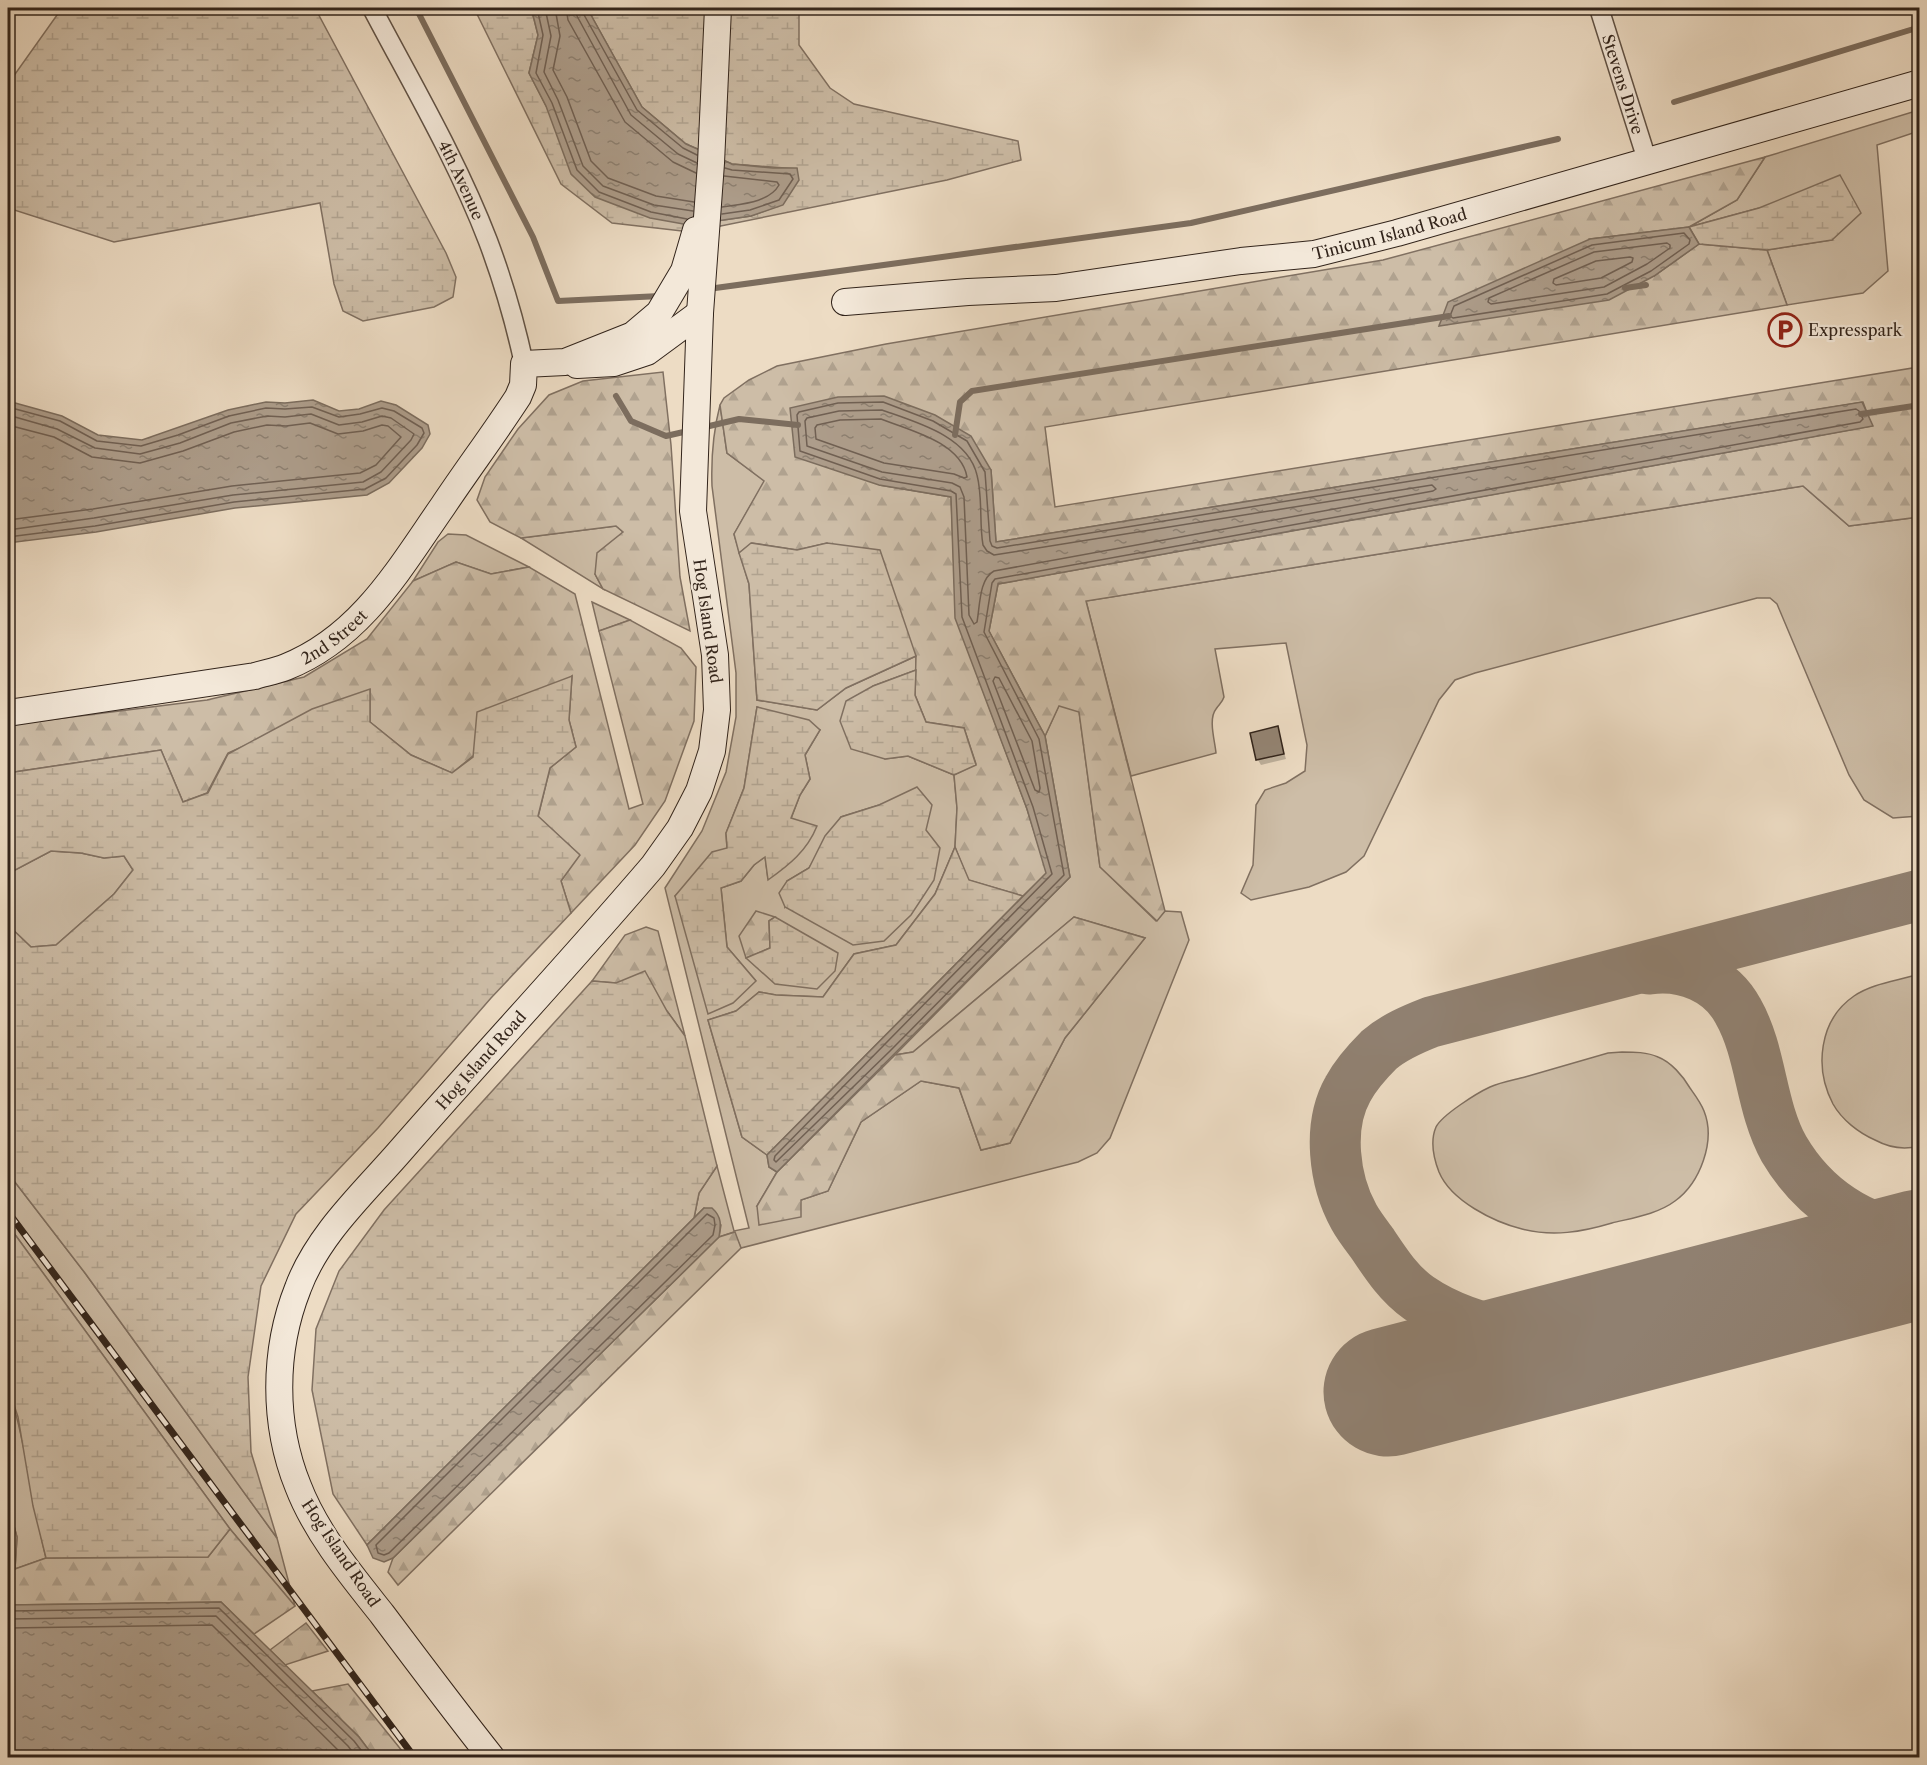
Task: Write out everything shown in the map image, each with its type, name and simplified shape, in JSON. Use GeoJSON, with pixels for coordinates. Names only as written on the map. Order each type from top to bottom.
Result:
{"type":"FeatureCollection","features":[{"type":"Feature","properties":{"kind":"street","name":"4th Avenue"},"geometry":{"type":"LineString","coordinates":[[372,8],[452,161],[487,239],[513,314],[524,364]]}},
{"type":"Feature","properties":{"kind":"street"},"geometry":{"type":"LineString","coordinates":[[524,364],[565,362],[633,335],[659,313],[678,281],[693,244],[711,163],[718,8]]}},
{"type":"Feature","properties":{"kind":"street","name":"Stevens Drive"},"geometry":{"type":"LineString","coordinates":[[1599,8],[1647,160]]}},
{"type":"Feature","properties":{"kind":"street","name":"Tinicum Island Road"},"geometry":{"type":"LineString","coordinates":[[845,302],[968,292],[1056,288],[1241,261],[1314,254],[1375,239],[1920,83]]}},
{"type":"Feature","properties":{"kind":"street","name":"Hog Island Road"},"geometry":{"type":"LineString","coordinates":[[492,1758],[356,1581],[313,1518],[290,1467],[283,1439],[279,1390],[282,1344],[298,1287],[321,1243],[424,1123],[633,890],[666,849],[691,809],[699,791],[716,732],[718,691],[715,655],[693,511],[701,308],[711,163]]}},
{"type":"Feature","properties":{"kind":"street"},"geometry":{"type":"LineString","coordinates":[[565,362],[575,365],[614,363],[647,352],[701,308]]}},
{"type":"Feature","properties":{"kind":"street","name":"2nd Street"},"geometry":{"type":"LineString","coordinates":[[8,713],[255,676],[302,660],[331,642],[360,619],[411,554],[518,397],[523,385],[524,364]]}},
{"type":"Feature","properties":{"kind":"green space"},"geometry":{"type":"Polygon","coordinates":[[[62,8],[315,8],[446,253],[456,277],[453,297],[434,307],[363,321],[343,311],[334,284],[320,203],[114,242],[8,208],[8,84],[62,8]]]}},
{"type":"Feature","properties":{"kind":"green space"},"geometry":{"type":"Polygon","coordinates":[[[474,8],[526,8],[532,11],[538,35],[529,73],[546,106],[689,225],[751,216],[783,204],[797,169],[732,164],[686,144],[642,107],[587,8],[799,8],[799,45],[830,88],[854,104],[1018,141],[1021,160],[947,180],[691,232],[612,223],[561,184],[474,8]]]}},
{"type":"Feature","properties":{"kind":"green space"},"geometry":{"type":"Polygon","coordinates":[[[1919,110],[1919,131],[1877,145],[1888,271],[1863,293],[1787,305],[1767,250],[1832,240],[1759,208],[1689,227],[1737,200],[1765,157],[1919,110]]]}},
{"type":"Feature","properties":{"kind":"green space"},"geometry":{"type":"Polygon","coordinates":[[[1765,157],[1737,200],[1689,227],[1590,239],[1654,276],[1699,244],[1767,250],[1787,305],[1045,427],[1055,507],[1919,367],[1919,517],[1849,526],[1803,486],[1086,601],[1165,911],[1157,921],[1100,867],[1079,712],[1059,706],[1045,736],[989,631],[998,584],[1872,426],[1863,402],[996,542],[991,470],[879,485],[951,497],[956,618],[1027,809],[1047,873],[1023,896],[968,880],[955,847],[957,808],[954,775],[976,764],[964,728],[926,722],[915,695],[916,656],[827,543],[797,550],[752,543],[739,553],[734,534],[764,481],[727,453],[720,405],[724,398],[749,380],[777,366],[886,344],[1383,260],[1765,157]]]}},
{"type":"Feature","properties":{"kind":"green space"},"geometry":{"type":"Polygon","coordinates":[[[1840,175],[1861,213],[1832,240],[1767,250],[1699,244],[1689,227],[1759,208],[1840,175]]]}},
{"type":"Feature","properties":{"kind":"green space"},"geometry":{"type":"Polygon","coordinates":[[[663,372],[671,445],[680,577],[690,631],[603,589],[595,574],[597,553],[623,532],[616,526],[521,538],[490,522],[477,500],[485,477],[518,429],[549,395],[583,381],[663,372]]]}},
{"type":"Feature","properties":{"kind":"green space"},"geometry":{"type":"Polygon","coordinates":[[[720,405],[727,453],[765,481],[734,534],[749,584],[757,700],[817,710],[846,688],[916,656],[916,670],[873,686],[885,759],[908,756],[954,775],[957,808],[955,847],[935,894],[896,945],[854,954],[823,997],[759,992],[736,1011],[708,1020],[742,1137],[767,1155],[769,1167],[777,1172],[757,1206],[801,1200],[828,1191],[861,1122],[921,1081],[959,1088],[981,1150],[1010,1143],[1065,1038],[1145,938],[1074,917],[913,1052],[895,1055],[1070,877],[1045,736],[1059,705],[1079,711],[1100,867],[1156,921],[1165,911],[1181,912],[1189,940],[1110,1138],[1097,1153],[1078,1162],[741,1248],[734,1232],[719,1237],[721,1225],[704,1208],[694,1218],[699,1193],[717,1166],[734,1231],[749,1228],[665,888],[702,831],[726,772],[736,717],[736,673],[712,486],[713,445],[720,405]],[[757,707],[744,788],[726,833],[727,848],[675,896],[756,981],[727,947],[721,888],[741,881],[765,856],[768,879],[800,795],[810,779],[805,755],[820,730],[757,707]],[[879,805],[841,817],[809,868],[787,881],[785,907],[879,805]]]}},
{"type":"Feature","properties":{"kind":"green space"},"geometry":{"type":"Polygon","coordinates":[[[1803,486],[1849,526],[1919,517],[1919,816],[1893,818],[1864,800],[1849,775],[1777,604],[1770,598],[1757,598],[1455,680],[1439,700],[1364,856],[1346,872],[1309,887],[1251,900],[1241,893],[1253,865],[1256,805],[1265,790],[1286,783],[1305,771],[1307,745],[1286,643],[1215,649],[1224,697],[1212,718],[1216,753],[1131,776],[1086,601],[1803,486]]]}},
{"type":"Feature","properties":{"kind":"green space"},"geometry":{"type":"Polygon","coordinates":[[[616,526],[623,532],[595,574],[603,589],[521,538],[616,526]]]}},
{"type":"Feature","properties":{"kind":"green space"},"geometry":{"type":"Polygon","coordinates":[[[448,534],[466,535],[529,567],[491,574],[456,562],[413,581],[438,542],[448,534]]]}},
{"type":"Feature","properties":{"kind":"green space"},"geometry":{"type":"Polygon","coordinates":[[[751,543],[797,550],[827,543],[880,550],[916,656],[846,688],[817,710],[757,700],[749,584],[739,553],[751,543]]]}},
{"type":"Feature","properties":{"kind":"green space"},"geometry":{"type":"Polygon","coordinates":[[[456,562],[491,574],[529,567],[575,594],[629,809],[643,804],[599,631],[630,620],[681,648],[696,667],[694,721],[665,801],[635,845],[571,913],[561,881],[579,854],[538,817],[550,768],[576,747],[569,720],[572,676],[452,773],[411,755],[370,722],[370,690],[228,753],[207,793],[183,802],[161,750],[8,773],[8,725],[207,700],[304,677],[367,639],[413,581],[456,562]]]}},
{"type":"Feature","properties":{"kind":"green space"},"geometry":{"type":"Polygon","coordinates":[[[592,602],[630,620],[599,631],[592,602]]]}},
{"type":"Feature","properties":{"kind":"green space"},"geometry":{"type":"Polygon","coordinates":[[[916,670],[915,695],[926,722],[964,728],[976,765],[954,775],[908,756],[885,759],[851,749],[840,721],[846,701],[873,686],[916,670]]]}},
{"type":"Feature","properties":{"kind":"green space"},"geometry":{"type":"Polygon","coordinates":[[[572,676],[569,720],[576,747],[550,768],[538,816],[580,855],[561,881],[571,913],[491,998],[378,1128],[296,1214],[261,1286],[248,1377],[251,1452],[277,1538],[85,1273],[8,1173],[8,925],[31,947],[56,945],[114,894],[133,870],[124,856],[104,858],[81,853],[51,851],[13,871],[8,877],[8,773],[161,750],[183,802],[208,793],[228,754],[312,709],[370,689],[370,722],[411,755],[452,773],[473,757],[477,712],[572,676]]]}},
{"type":"Feature","properties":{"kind":"green space"},"geometry":{"type":"Polygon","coordinates":[[[757,707],[809,720],[820,730],[805,755],[810,779],[800,795],[791,818],[817,826],[797,857],[768,880],[765,857],[754,865],[741,881],[721,888],[727,947],[756,981],[733,1003],[708,1014],[675,896],[712,852],[727,848],[726,833],[744,788],[757,707]]]}},
{"type":"Feature","properties":{"kind":"green space"},"geometry":{"type":"Polygon","coordinates":[[[917,787],[932,805],[926,830],[940,848],[934,880],[911,915],[884,941],[853,945],[785,907],[779,893],[787,881],[809,868],[825,836],[841,817],[879,805],[917,787]]]}},
{"type":"Feature","properties":{"kind":"green space"},"geometry":{"type":"Polygon","coordinates":[[[955,847],[969,880],[1023,896],[767,1155],[742,1137],[708,1020],[736,1011],[759,992],[823,997],[854,954],[896,945],[935,894],[955,847]]]}},
{"type":"Feature","properties":{"kind":"green space"},"geometry":{"type":"Polygon","coordinates":[[[51,851],[81,853],[104,858],[124,856],[133,870],[114,894],[56,945],[31,947],[8,925],[8,877],[13,871],[51,851]]]}},
{"type":"Feature","properties":{"kind":"green space"},"geometry":{"type":"Polygon","coordinates":[[[756,911],[775,917],[769,921],[770,948],[746,958],[739,936],[756,911]]]}},
{"type":"Feature","properties":{"kind":"green space"},"geometry":{"type":"Polygon","coordinates":[[[775,917],[838,953],[835,971],[817,989],[775,984],[746,958],[770,948],[769,921],[775,917]]]}},
{"type":"Feature","properties":{"kind":"green space"},"geometry":{"type":"Polygon","coordinates":[[[1074,917],[1145,938],[1065,1038],[1010,1143],[981,1150],[959,1088],[921,1081],[861,1122],[828,1191],[801,1200],[801,1217],[759,1225],[757,1206],[777,1172],[895,1055],[913,1052],[1074,917]]]}},
{"type":"Feature","properties":{"kind":"green space"},"geometry":{"type":"Polygon","coordinates":[[[646,927],[658,931],[685,1036],[667,1011],[616,983],[592,981],[625,935],[646,927]]]}},
{"type":"Feature","properties":{"kind":"green space"},"geometry":{"type":"Polygon","coordinates":[[[645,971],[667,1011],[685,1036],[717,1166],[699,1193],[694,1218],[367,1545],[333,1494],[312,1390],[316,1329],[339,1271],[384,1210],[592,981],[616,983],[645,971]]]}},
{"type":"Feature","properties":{"kind":"green space"},"geometry":{"type":"Polygon","coordinates":[[[1919,974],[1919,1146],[1896,1147],[1863,1134],[1846,1121],[1837,1110],[1827,1090],[1823,1075],[1823,1046],[1833,1018],[1854,996],[1877,985],[1919,974]]]}},
{"type":"Feature","properties":{"kind":"green space"},"geometry":{"type":"Polygon","coordinates":[[[1608,1053],[1649,1054],[1668,1062],[1684,1079],[1704,1111],[1708,1135],[1707,1148],[1692,1184],[1675,1201],[1653,1212],[1601,1226],[1579,1231],[1545,1233],[1511,1226],[1487,1216],[1463,1201],[1445,1182],[1439,1172],[1433,1150],[1433,1138],[1436,1127],[1452,1111],[1490,1087],[1608,1053]]]}},
{"type":"Feature","properties":{"kind":"green space"},"geometry":{"type":"Polygon","coordinates":[[[8,1173],[85,1273],[277,1538],[295,1606],[230,1529],[8,1225],[8,1173]]]}},
{"type":"Feature","properties":{"kind":"green space"},"geometry":{"type":"Polygon","coordinates":[[[8,1225],[230,1529],[208,1557],[46,1558],[33,1506],[18,1417],[8,1387],[8,1225]]]}},
{"type":"Feature","properties":{"kind":"green space"},"geometry":{"type":"Polygon","coordinates":[[[735,1232],[741,1248],[398,1585],[388,1572],[393,1558],[719,1237],[735,1232]]]}},
{"type":"Feature","properties":{"kind":"green space"},"geometry":{"type":"Polygon","coordinates":[[[8,1387],[20,1429],[46,1558],[15,1569],[17,1537],[8,1504],[8,1458],[13,1456],[8,1440],[8,1387]]]}},
{"type":"Feature","properties":{"kind":"green space"},"geometry":{"type":"Polygon","coordinates":[[[8,1504],[17,1537],[15,1569],[8,1569],[8,1504]]]}},
{"type":"Feature","properties":{"kind":"green space"},"geometry":{"type":"Polygon","coordinates":[[[230,1529],[295,1606],[254,1634],[221,1602],[8,1605],[8,1569],[15,1569],[46,1558],[208,1557],[230,1529]]]}},
{"type":"Feature","properties":{"kind":"green space"},"geometry":{"type":"Polygon","coordinates":[[[306,1623],[328,1651],[285,1665],[270,1650],[306,1623]]]}},
{"type":"Feature","properties":{"kind":"green space"},"geometry":{"type":"Polygon","coordinates":[[[348,1684],[407,1757],[374,1757],[359,1737],[312,1691],[348,1684]]]}},
{"type":"Feature","properties":{"kind":"water"},"geometry":{"type":"Polygon","coordinates":[[[526,8],[587,8],[642,107],[686,144],[732,164],[797,168],[799,180],[783,205],[751,216],[689,225],[650,218],[595,197],[571,174],[546,106],[529,73],[538,35],[532,11],[526,8]]]}},
{"type":"Feature","properties":{"kind":"water"},"geometry":{"type":"Polygon","coordinates":[[[1689,227],[1699,244],[1654,276],[1609,300],[1439,326],[1448,302],[1590,239],[1689,227]]]}},
{"type":"Feature","properties":{"kind":"water"},"geometry":{"type":"Polygon","coordinates":[[[884,396],[935,415],[971,436],[991,470],[996,542],[1862,402],[1873,426],[998,584],[989,631],[1045,736],[1070,877],[777,1172],[769,1167],[767,1155],[1046,873],[1027,809],[955,618],[951,497],[879,485],[795,457],[790,408],[838,397],[884,396]]]}},
{"type":"Feature","properties":{"kind":"water"},"geometry":{"type":"Polygon","coordinates":[[[313,400],[339,411],[359,409],[381,401],[396,405],[428,425],[430,434],[422,448],[389,483],[367,495],[235,508],[96,532],[8,543],[8,401],[62,416],[98,435],[142,440],[228,410],[266,402],[285,403],[313,400]]]}},
{"type":"Feature","properties":{"kind":"water"},"geometry":{"type":"Polygon","coordinates":[[[704,1208],[712,1208],[718,1215],[719,1237],[393,1558],[384,1562],[373,1558],[367,1545],[704,1208]]]}},
{"type":"Feature","properties":{"kind":"water"},"geometry":{"type":"Polygon","coordinates":[[[221,1602],[359,1737],[374,1757],[8,1757],[8,1605],[221,1602]]]}},
{"type":"Feature","properties":{"kind":"building"},"geometry":{"type":"Polygon","coordinates":[[[1278,726],[1284,754],[1256,760],[1250,733],[1278,726]]]}},
{"type":"Feature","properties":{"kind":"waterway"},"geometry":{"type":"LineString","coordinates":[[416,8],[533,237],[558,301],[660,296]]}},
{"type":"Feature","properties":{"kind":"waterway"},"geometry":{"type":"LineString","coordinates":[[1674,102],[1920,27]]}},
{"type":"Feature","properties":{"kind":"waterway"},"geometry":{"type":"LineString","coordinates":[[708,289],[1191,223],[1558,139]]}},
{"type":"Feature","properties":{"kind":"waterway"},"geometry":{"type":"LineString","coordinates":[[1625,288],[1646,285]]}},
{"type":"Feature","properties":{"kind":"waterway"},"geometry":{"type":"LineString","coordinates":[[955,435],[960,402],[972,391],[1449,316]]}},
{"type":"Feature","properties":{"kind":"waterway"},"geometry":{"type":"LineString","coordinates":[[616,396],[631,421],[666,436],[688,431]]}},
{"type":"Feature","properties":{"kind":"waterway"},"geometry":{"type":"LineString","coordinates":[[1861,414],[1920,405]]}},
{"type":"Feature","properties":{"kind":"waterway"},"geometry":{"type":"LineString","coordinates":[[701,428],[739,419],[798,425]]}},
{"type":"Feature","properties":{"kind":"taxiway"},"geometry":{"type":"LineString","coordinates":[[1576,1343],[1535,1339],[1494,1331],[1455,1318],[1419,1298],[1393,1273],[1354,1217],[1347,1203],[1338,1170],[1335,1136],[1337,1120],[1341,1104],[1358,1074],[1385,1045],[1431,1022],[1920,895]]}},
{"type":"Feature","properties":{"kind":"taxiway"},"geometry":{"type":"LineString","coordinates":[[1649,969],[1675,969],[1700,976],[1712,982],[1731,1000],[1746,1027],[1770,1115],[1784,1149],[1796,1167],[1825,1198],[1859,1220],[1899,1235],[1920,1239]]}},
{"type":"Feature","properties":{"kind":"runway"},"geometry":{"type":"LineString","coordinates":[[1388,1392],[1920,1254]]}},
{"type":"Feature","properties":{"kind":"railway"},"geometry":{"type":"LineString","coordinates":[[8,1212],[415,1758]]}},
{"type":"Feature","properties":{"kind":"place","name":"Expresspark"},"geometry":{"type":"Point","coordinates":[1785,330]}}]}
